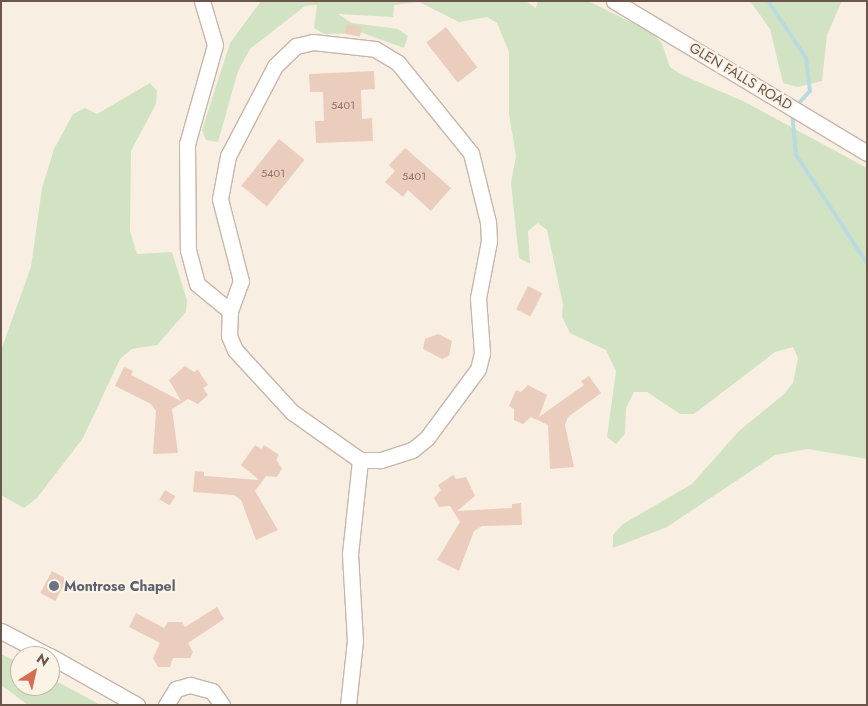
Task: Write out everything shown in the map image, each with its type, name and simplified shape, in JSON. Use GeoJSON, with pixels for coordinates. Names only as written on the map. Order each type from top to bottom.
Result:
{"type":"FeatureCollection","features":[{"type":"Feature","properties":{"kind":"street"},"geometry":{"type":"LineString","coordinates":[[202,1],[215,45],[187,144],[188,250],[197,284],[230,311]]}},
{"type":"Feature","properties":{"kind":"street","name":"GLEN FALLS ROAD"},"geometry":{"type":"LineString","coordinates":[[614,1],[867,153]]}},
{"type":"Feature","properties":{"kind":"street"},"geometry":{"type":"LineString","coordinates":[[313,42],[362,46],[387,54],[434,113],[463,139],[479,171],[489,241],[478,298],[482,353],[462,397],[427,438],[395,456],[360,460],[292,412],[241,357],[228,336],[230,311],[241,281],[225,230],[222,178],[228,156],[275,66],[296,46],[313,42]]}},
{"type":"Feature","properties":{"kind":"street"},"geometry":{"type":"LineString","coordinates":[[348,705],[355,641],[350,554],[360,460]]}},
{"type":"Feature","properties":{"kind":"street"},"geometry":{"type":"LineString","coordinates":[[1,631],[30,646]]}},
{"type":"Feature","properties":{"kind":"street"},"geometry":{"type":"LineString","coordinates":[[60,662],[138,705]]}},
{"type":"Feature","properties":{"kind":"street"},"geometry":{"type":"LineString","coordinates":[[166,705],[176,689],[190,685],[212,691],[222,705]]}},
{"type":"Feature","properties":{"kind":"green space"},"geometry":{"type":"Polygon","coordinates":[[[261,1],[525,1],[536,8],[538,1],[588,1],[653,33],[662,44],[670,67],[680,74],[745,102],[867,168],[867,459],[808,449],[775,455],[667,527],[613,548],[613,535],[623,524],[692,484],[739,431],[783,395],[793,383],[798,358],[793,347],[775,352],[694,414],[680,414],[647,392],[634,392],[626,408],[625,434],[616,444],[607,437],[616,371],[606,350],[570,333],[562,317],[563,304],[547,230],[538,223],[528,231],[530,264],[519,258],[511,183],[516,156],[509,114],[509,52],[497,23],[487,17],[459,22],[419,2],[394,5],[393,17],[338,14],[352,23],[398,29],[408,36],[404,48],[363,33],[324,34],[314,28],[317,5],[305,6],[250,49],[238,71],[218,142],[206,140],[202,130],[230,43],[261,1]]]}},
{"type":"Feature","properties":{"kind":"green space"},"geometry":{"type":"Polygon","coordinates":[[[750,1],[842,1],[827,35],[822,81],[798,87],[783,83],[770,29],[750,1]]]}},
{"type":"Feature","properties":{"kind":"green space"},"geometry":{"type":"Polygon","coordinates":[[[150,83],[157,91],[156,104],[131,151],[130,231],[137,254],[172,252],[187,300],[186,312],[157,345],[132,349],[120,359],[83,438],[37,498],[24,508],[1,495],[1,350],[31,267],[42,188],[54,149],[73,114],[85,108],[97,114],[150,83]]]}},
{"type":"Feature","properties":{"kind":"green space"},"geometry":{"type":"Polygon","coordinates":[[[1,654],[10,658],[10,692],[1,685],[1,654]]]}},
{"type":"Feature","properties":{"kind":"green space"},"geometry":{"type":"Polygon","coordinates":[[[60,683],[101,705],[28,705],[16,696],[60,696],[60,683]]]}},
{"type":"Feature","properties":{"kind":"building"},"geometry":{"type":"Polygon","coordinates":[[[347,24],[362,27],[360,37],[345,34],[347,24]]]}},
{"type":"Feature","properties":{"kind":"building"},"geometry":{"type":"Polygon","coordinates":[[[446,27],[477,67],[458,83],[426,42],[446,27]]]}},
{"type":"Feature","properties":{"kind":"building"},"geometry":{"type":"Polygon","coordinates":[[[374,71],[375,89],[361,90],[362,119],[372,118],[373,141],[316,143],[315,121],[324,121],[323,92],[310,92],[309,74],[374,71]]]}},
{"type":"Feature","properties":{"kind":"building"},"geometry":{"type":"Polygon","coordinates":[[[279,139],[305,160],[267,206],[241,186],[279,139]]]}},
{"type":"Feature","properties":{"kind":"building"},"geometry":{"type":"Polygon","coordinates":[[[405,148],[451,188],[431,211],[408,190],[403,197],[385,182],[395,171],[389,165],[405,148]]]}},
{"type":"Feature","properties":{"kind":"building"},"geometry":{"type":"Polygon","coordinates":[[[528,286],[542,293],[530,316],[516,309],[528,286]]]}},
{"type":"Feature","properties":{"kind":"building"},"geometry":{"type":"Polygon","coordinates":[[[438,334],[452,341],[449,356],[442,359],[423,349],[425,339],[438,334]]]}},
{"type":"Feature","properties":{"kind":"building"},"geometry":{"type":"Polygon","coordinates":[[[185,366],[194,372],[198,370],[208,385],[203,388],[208,395],[198,404],[188,399],[172,409],[178,453],[153,454],[156,411],[151,404],[115,386],[124,367],[133,371],[131,375],[181,401],[169,380],[185,366]]]}},
{"type":"Feature","properties":{"kind":"building"},"geometry":{"type":"Polygon","coordinates":[[[589,376],[601,393],[568,417],[565,425],[574,467],[550,469],[548,425],[531,417],[523,424],[514,420],[514,409],[509,406],[516,390],[521,392],[528,385],[547,395],[539,417],[584,385],[581,381],[589,376]]]}},
{"type":"Feature","properties":{"kind":"building"},"geometry":{"type":"Polygon","coordinates":[[[255,445],[261,449],[264,445],[279,455],[276,460],[282,468],[277,477],[266,476],[255,491],[278,530],[256,540],[241,500],[234,495],[193,492],[195,471],[204,472],[204,476],[259,480],[241,465],[255,445]]]}},
{"type":"Feature","properties":{"kind":"building"},"geometry":{"type":"Polygon","coordinates":[[[453,475],[456,479],[466,477],[475,496],[457,511],[512,508],[512,504],[521,503],[522,525],[482,526],[474,531],[459,571],[437,560],[460,522],[450,506],[439,507],[434,498],[441,490],[438,485],[453,475]]]}},
{"type":"Feature","properties":{"kind":"building"},"geometry":{"type":"Polygon","coordinates":[[[165,490],[175,496],[170,506],[159,499],[165,490]]]}},
{"type":"Feature","properties":{"kind":"building","name":"Montrose Chapel"},"geometry":{"type":"Polygon","coordinates":[[[52,571],[67,579],[55,601],[40,593],[52,571]]]}},
{"type":"Feature","properties":{"kind":"building"},"geometry":{"type":"Polygon","coordinates":[[[217,607],[224,619],[188,643],[193,652],[190,658],[173,658],[170,667],[158,667],[153,658],[160,643],[129,627],[136,613],[164,628],[168,622],[182,622],[185,627],[217,607]]]}},
{"type":"Feature","properties":{"kind":"waterway"},"geometry":{"type":"LineString","coordinates":[[768,1],[806,58],[810,91],[796,106]]}},
{"type":"Feature","properties":{"kind":"waterway"},"geometry":{"type":"LineString","coordinates":[[792,112],[796,155],[867,263]]}},
{"type":"Feature","properties":{"kind":"place","name":"Montrose Chapel"},"geometry":{"type":"Point","coordinates":[54,586]}}]}
